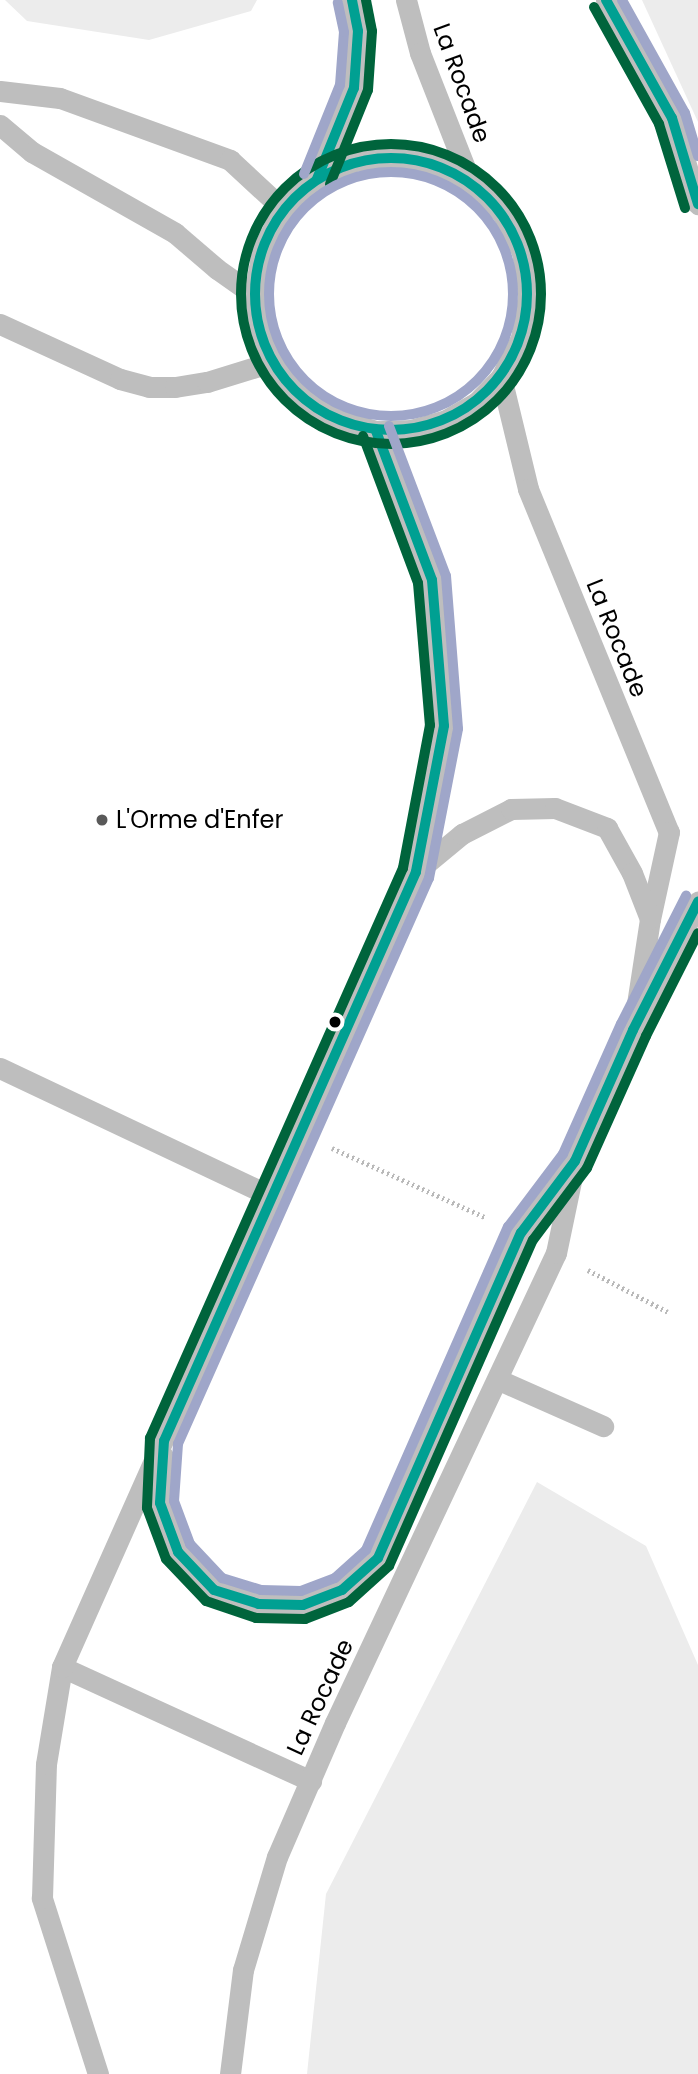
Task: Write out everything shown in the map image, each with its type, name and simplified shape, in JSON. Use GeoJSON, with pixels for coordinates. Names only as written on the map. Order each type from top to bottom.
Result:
{"type":"FeatureCollection","features":[{"type":"Feature","properties":{"kind":"lane"},"geometry":{"type":"LineString","coordinates":[[317,179],[354,88],[358,31],[352,0]]}},
{"type":"Feature","properties":{"kind":"lane","name":"La Rocade"},"geometry":{"type":"LineString","coordinates":[[406,0],[420,53],[471,183]]}},
{"type":"Feature","properties":{"kind":"lane"},"geometry":{"type":"LineString","coordinates":[[606,0],[672,118],[698,204]]}},
{"type":"Feature","properties":{"kind":"lane"},"geometry":{"type":"LineString","coordinates":[[0,91],[60,98],[230,160],[283,209]]}},
{"type":"Feature","properties":{"kind":"lane"},"geometry":{"type":"LineString","coordinates":[[0,125],[32,152],[175,233],[217,269],[254,295]]}},
{"type":"Feature","properties":{"kind":"lane"},"geometry":{"type":"LineString","coordinates":[[395,157],[435,164],[471,183],[502,213],[522,252],[528,295],[521,338],[501,377],[477,402],[446,420],[412,430],[376,431],[335,419],[299,396],[272,362],[259,329],[254,295],[262,250],[283,209],[317,179],[354,162],[395,157]]}},
{"type":"Feature","properties":{"kind":"lane"},"geometry":{"type":"LineString","coordinates":[[0,324],[120,379],[149,387],[175,387],[207,382],[272,362]]}},
{"type":"Feature","properties":{"kind":"lane","name":"La Rocade"},"geometry":{"type":"LineString","coordinates":[[501,377],[528,489],[669,832],[650,919],[633,1030]]}},
{"type":"Feature","properties":{"kind":"lane","name":"La Rocade"},"geometry":{"type":"LineString","coordinates":[[98,2074],[42,1898],[46,1764],[62,1667],[416,872],[444,726],[432,580],[376,431]]}},
{"type":"Feature","properties":{"kind":"lane","name":"La Rocade"},"geometry":{"type":"LineString","coordinates":[[416,872],[462,834],[511,809],[555,808],[607,828],[632,873],[650,919]]}},
{"type":"Feature","properties":{"kind":"lane","name":"La Rocade"},"geometry":{"type":"LineString","coordinates":[[230,2074],[243,1970],[277,1857],[335,1723],[499,1380],[556,1253],[575,1161],[633,1030],[698,902]]}},
{"type":"Feature","properties":{"kind":"lane"},"geometry":{"type":"LineString","coordinates":[[0,1068],[271,1196]]}},
{"type":"Feature","properties":{"kind":"lane","name":"La Rocade"},"geometry":{"type":"LineString","coordinates":[[164,1441],[160,1503],[178,1552],[214,1590],[259,1604],[303,1605],[342,1590],[378,1558],[521,1233],[575,1161]]}},
{"type":"Feature","properties":{"kind":"lane"},"geometry":{"type":"LineString","coordinates":[[499,1380],[603,1426]]}},
{"type":"Feature","properties":{"kind":"lane"},"geometry":{"type":"LineString","coordinates":[[62,1667],[311,1781]]}},
{"type":"Feature","properties":{"kind":"shaded area"},"geometry":{"type":"Polygon","coordinates":[[[5,0],[257,0],[251,11],[149,40],[27,21],[5,0]]]}},
{"type":"Feature","properties":{"kind":"shaded area"},"geometry":{"type":"Polygon","coordinates":[[[642,0],[698,0],[698,122],[642,0]]]}},
{"type":"Feature","properties":{"kind":"shaded area"},"geometry":{"type":"Polygon","coordinates":[[[537,1482],[646,1546],[698,1665],[698,2074],[307,2074],[326,1894],[537,1482]]]}},
{"type":"Feature","properties":{"kind":"transit line"},"geometry":{"type":"LineString","coordinates":[[317,179],[354,88],[358,31],[352,0]]}},
{"type":"Feature","properties":{"kind":"transit line"},"geometry":{"type":"LineString","coordinates":[[330,184],[368,90],[372,31],[366,0]]}},
{"type":"Feature","properties":{"kind":"transit line"},"geometry":{"type":"LineString","coordinates":[[606,0],[672,118],[698,204]]}},
{"type":"Feature","properties":{"kind":"transit line"},"geometry":{"type":"LineString","coordinates":[[622,0],[685,113],[698,156]]}},
{"type":"Feature","properties":{"kind":"transit line"},"geometry":{"type":"LineString","coordinates":[[304,174],[340,85],[344,32],[338,3]]}},
{"type":"Feature","properties":{"kind":"transit line"},"geometry":{"type":"LineString","coordinates":[[594,7],[659,124],[685,208]]}},
{"type":"Feature","properties":{"kind":"transit line"},"geometry":{"type":"LineString","coordinates":[[391,144],[420,147],[448,155],[474,169],[497,188],[516,211],[530,237],[538,265],[541,294],[538,323],[530,351],[516,377],[497,400],[474,419],[448,433],[420,441],[391,444],[362,441],[334,433],[308,419],[285,400],[266,377],[252,351],[244,323],[241,294],[244,265],[252,237],[266,211],[285,188],[308,169],[334,155],[362,147],[391,144]]}},
{"type":"Feature","properties":{"kind":"transit line"},"geometry":{"type":"LineString","coordinates":[[378,158],[404,158],[443,168],[467,181],[487,198],[504,218],[517,242],[525,267],[527,294],[525,321],[517,346],[504,370],[487,390],[467,407],[443,420],[418,428],[378,430],[351,424],[327,414],[305,399],[286,380],[271,358],[261,334],[255,307],[255,281],[261,254],[271,230],[286,208],[305,189],[327,174],[351,164],[378,158]]}},
{"type":"Feature","properties":{"kind":"transit line"},"geometry":{"type":"LineString","coordinates":[[403,172],[449,186],[477,208],[493,226],[504,247],[511,270],[513,294],[511,318],[504,341],[493,362],[477,380],[459,396],[438,407],[403,416],[379,416],[344,407],[323,396],[289,362],[278,341],[271,318],[269,282],[278,247],[289,226],[323,192],[344,181],[367,174],[403,172]]}},
{"type":"Feature","properties":{"kind":"transit line"},"geometry":{"type":"LineString","coordinates":[[389,426],[446,576],[458,729],[429,878],[178,1444],[174,1501],[190,1544],[222,1578],[261,1590],[301,1591],[335,1578],[366,1550],[508,1227],[563,1154],[621,1024],[686,896]]}},
{"type":"Feature","properties":{"kind":"transit line"},"geometry":{"type":"LineString","coordinates":[[376,431],[432,580],[444,726],[416,872],[164,1441],[160,1503],[178,1552],[214,1590],[259,1604],[303,1605],[342,1590],[378,1558],[521,1233],[575,1161],[633,1030],[698,902]]}},
{"type":"Feature","properties":{"kind":"transit line"},"geometry":{"type":"LineString","coordinates":[[363,436],[418,583],[430,725],[403,868],[150,1438],[147,1508],[166,1559],[206,1601],[256,1618],[305,1619],[349,1602],[389,1566],[533,1240],[587,1168],[646,1036],[698,933]]}},
{"type":"Feature","properties":{"kind":"place","name":"L'Orme d'Enfer"},"geometry":{"type":"Point","coordinates":[102,820]}}]}
